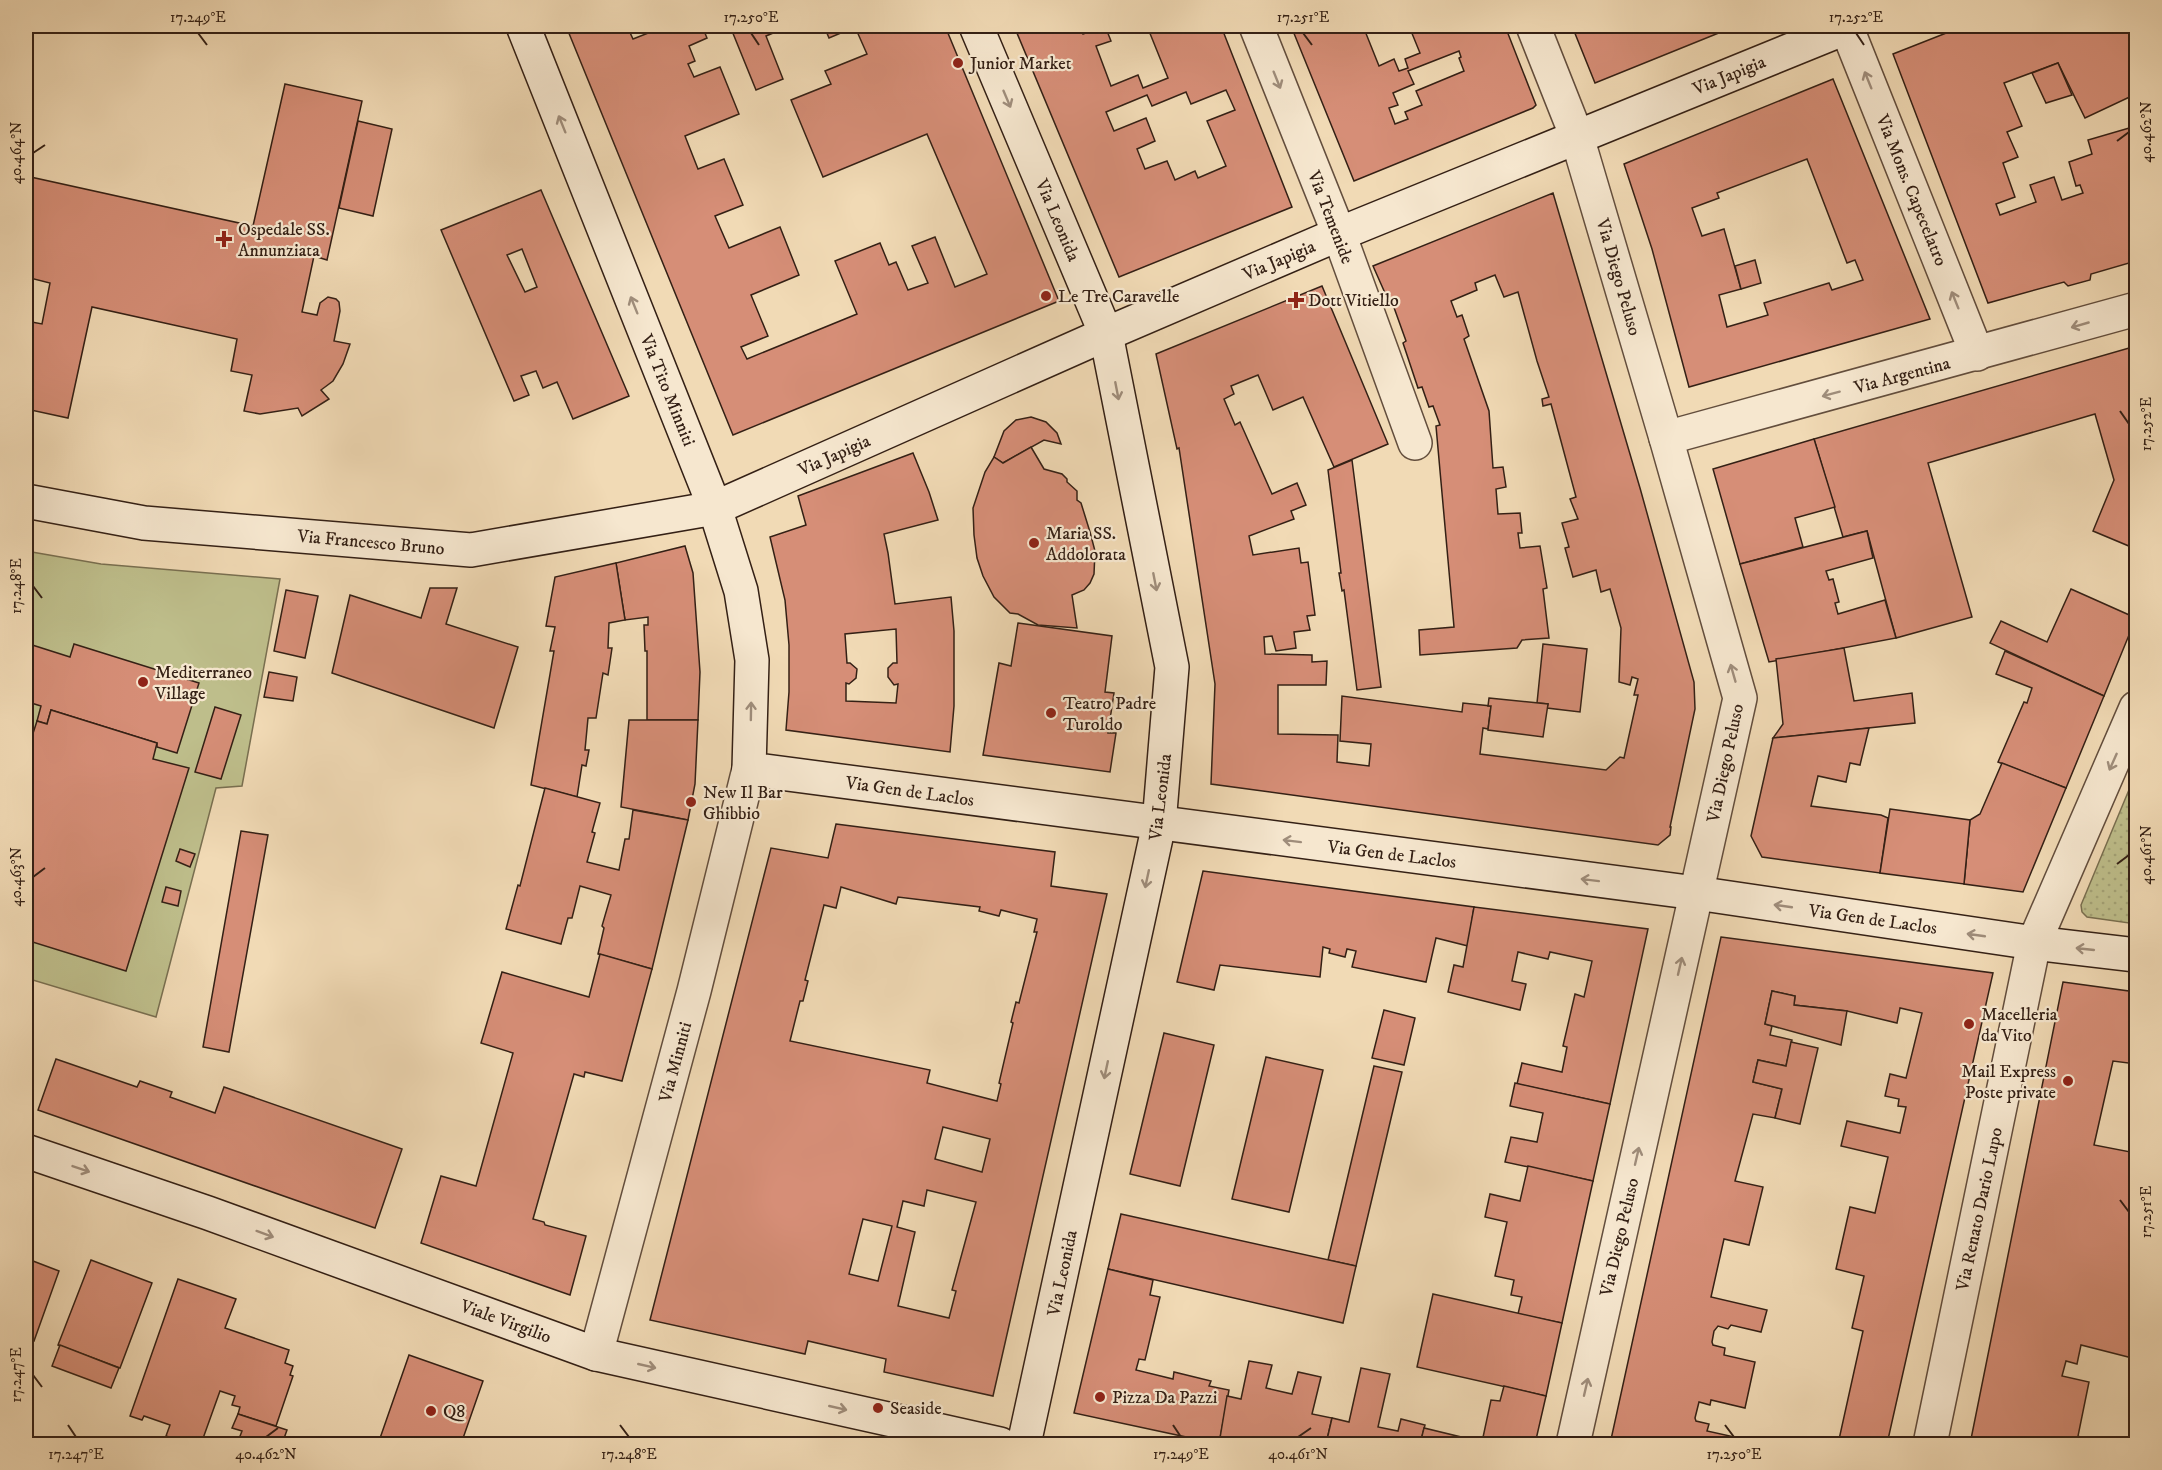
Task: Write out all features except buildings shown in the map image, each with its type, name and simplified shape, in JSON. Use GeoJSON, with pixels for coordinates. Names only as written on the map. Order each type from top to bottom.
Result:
{"type":"FeatureCollection","features":[{"type":"Feature","properties":{"kind":"street","name":"Via Tito Minniti"},"geometry":{"type":"LineString","coordinates":[[523,26],[715,508],[741,591],[752,660],[750,769]]}},
{"type":"Feature","properties":{"kind":"street","name":"Via Leonida"},"geometry":{"type":"LineString","coordinates":[[976,26],[1106,334],[1172,667],[1159,824],[1024,1444]]}},
{"type":"Feature","properties":{"kind":"street","name":"Via Temenide"},"geometry":{"type":"LineString","coordinates":[[1256,26],[1339,234],[1415,443]]}},
{"type":"Feature","properties":{"kind":"street","name":"Via Diego Peluso"},"geometry":{"type":"LineString","coordinates":[[1533,26],[1577,137],[1740,698],[1573,1444]]}},
{"type":"Feature","properties":{"kind":"street","name":"Via Japigia"},"geometry":{"type":"LineString","coordinates":[[715,508],[1106,334],[1339,234],[1848,26]]}},
{"type":"Feature","properties":{"kind":"street","name":"Via Mons. Capecelatro"},"geometry":{"type":"LineString","coordinates":[[1848,26],[1977,354]]}},
{"type":"Feature","properties":{"kind":"street","name":"Via Argentina"},"geometry":{"type":"LineString","coordinates":[[1666,438],[2136,309]]}},
{"type":"Feature","properties":{"kind":"street","name":"Via Francesco Bruno"},"geometry":{"type":"LineString","coordinates":[[26,501],[144,523],[471,550],[715,508]]}},
{"type":"Feature","properties":{"kind":"street","name":"Via Renato Dario Lupo"},"geometry":{"type":"LineString","coordinates":[[1930,1444],[2034,943],[2136,708]]}},
{"type":"Feature","properties":{"kind":"street","name":"Via Gen de Laclos"},"geometry":{"type":"LineString","coordinates":[[750,769],[1696,893],[2034,943],[2136,955]]}},
{"type":"Feature","properties":{"kind":"street","name":"Via Minniti"},"geometry":{"type":"LineString","coordinates":[[596,1354],[694,991],[750,769]]}},
{"type":"Feature","properties":{"kind":"street","name":"Viale Virgilio"},"geometry":{"type":"LineString","coordinates":[[26,1151],[208,1213],[596,1354],[1000,1444]]}},
{"type":"Feature","properties":{"kind":"green space","name":"Mediterraneo Village"},"geometry":{"type":"Polygon","coordinates":[[[26,551],[101,564],[280,579],[242,786],[216,788],[156,1017],[26,978],[26,551]]]}},
{"type":"Feature","properties":{"kind":"green space"},"geometry":{"type":"Polygon","coordinates":[[[2136,773],[2136,924],[2087,917],[2082,912],[2081,905],[2136,773]]]}},
{"type":"Feature","properties":{"kind":"place","name":"Junior Market"},"geometry":{"type":"Point","coordinates":[958,63]}},
{"type":"Feature","properties":{"kind":"place","name":"Ospedale SS. Annunziata"},"geometry":{"type":"Point","coordinates":[224,239]}},
{"type":"Feature","properties":{"kind":"place","name":"Le Tre Caravelle"},"geometry":{"type":"Point","coordinates":[1046,296]}},
{"type":"Feature","properties":{"kind":"place","name":"Dott Vitiello"},"geometry":{"type":"Point","coordinates":[1296,300]}},
{"type":"Feature","properties":{"kind":"place","name":"Maria SS. Addolorata"},"geometry":{"type":"Point","coordinates":[1034,543]}},
{"type":"Feature","properties":{"kind":"place","name":"Mediterraneo Village"},"geometry":{"type":"Point","coordinates":[143,682]}},
{"type":"Feature","properties":{"kind":"place","name":"Teatro Padre Turoldo"},"geometry":{"type":"Point","coordinates":[1051,713]}},
{"type":"Feature","properties":{"kind":"place","name":"New Il Bar Ghibbio"},"geometry":{"type":"Point","coordinates":[691,802]}},
{"type":"Feature","properties":{"kind":"place","name":"Macelleria da Vito"},"geometry":{"type":"Point","coordinates":[1969,1024]}},
{"type":"Feature","properties":{"kind":"place","name":"Mail Express Poste private"},"geometry":{"type":"Point","coordinates":[2068,1081]}},
{"type":"Feature","properties":{"kind":"place","name":"Pizza Da Pazzi"},"geometry":{"type":"Point","coordinates":[1100,1397]}},
{"type":"Feature","properties":{"kind":"place","name":"Seaside"},"geometry":{"type":"Point","coordinates":[878,1408]}},
{"type":"Feature","properties":{"kind":"place","name":"Q8"},"geometry":{"type":"Point","coordinates":[431,1411]}}]}
